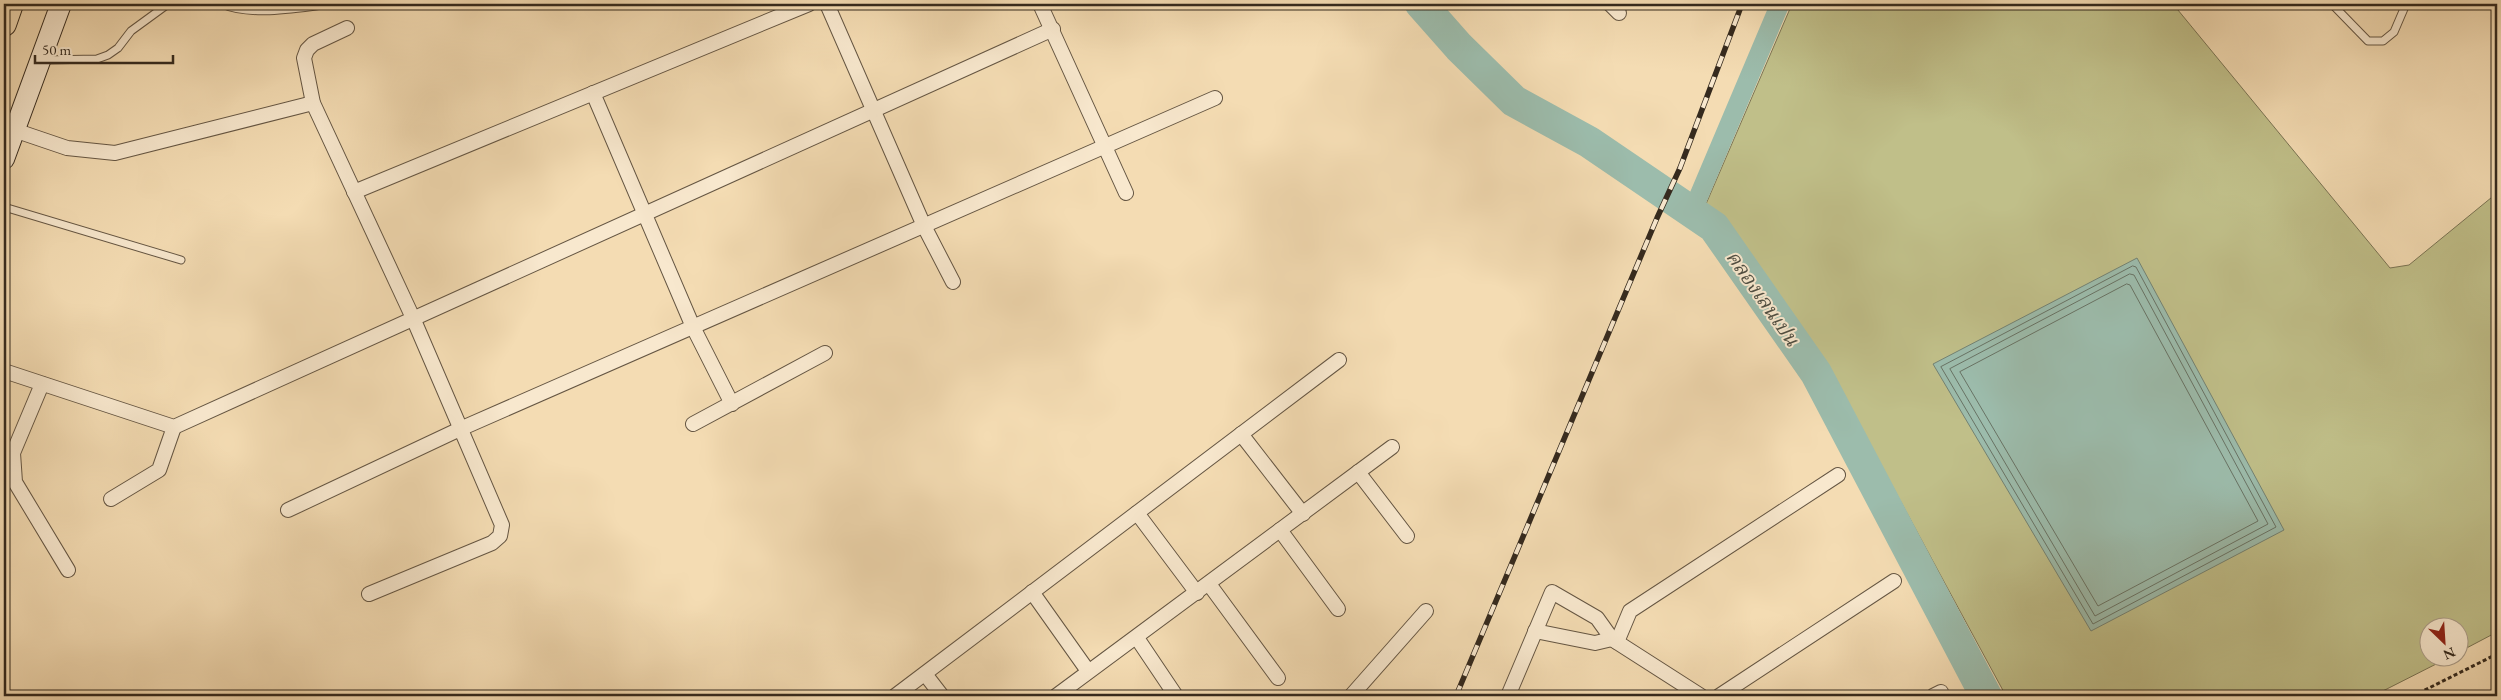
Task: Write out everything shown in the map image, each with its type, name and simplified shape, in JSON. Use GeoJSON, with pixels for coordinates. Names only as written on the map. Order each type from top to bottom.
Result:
{"type":"FeatureCollection","features":[{"type":"Feature","properties":{"kind":"highway"},"geometry":{"type":"LineString","coordinates":[[4,24],[11,4]]}},
{"type":"Feature","properties":{"kind":"main road"},"geometry":{"type":"LineString","coordinates":[[4,159],[61,4]]}},
{"type":"Feature","properties":{"kind":"street"},"geometry":{"type":"LineString","coordinates":[[354,192],[809,4]]}},
{"type":"Feature","properties":{"kind":"street"},"geometry":{"type":"LineString","coordinates":[[828,4],[924,226],[953,282]]}},
{"type":"Feature","properties":{"kind":"street"},"geometry":{"type":"LineString","coordinates":[[1040,4],[1126,193]]}},
{"type":"Feature","properties":{"kind":"street"},"geometry":{"type":"LineString","coordinates":[[347,28],[313,44],[304,58],[313,103],[413,318],[502,525],[500,536],[492,543],[369,594]]}},
{"type":"Feature","properties":{"kind":"street"},"geometry":{"type":"LineString","coordinates":[[4,372],[174,427],[1052,29]]}},
{"type":"Feature","properties":{"kind":"street"},"geometry":{"type":"LineString","coordinates":[[593,93],[643,214],[693,327],[732,404]]}},
{"type":"Feature","properties":{"kind":"street"},"geometry":{"type":"LineString","coordinates":[[288,510],[460,429],[1215,98]]}},
{"type":"Feature","properties":{"kind":"street"},"geometry":{"type":"LineString","coordinates":[[14,130],[67,148],[115,153],[313,103]]}},
{"type":"Feature","properties":{"kind":"street"},"geometry":{"type":"LineString","coordinates":[[693,424],[825,353]]}},
{"type":"Feature","properties":{"kind":"street"},"geometry":{"type":"LineString","coordinates":[[895,696],[1339,360]]}},
{"type":"Feature","properties":{"kind":"street"},"geometry":{"type":"LineString","coordinates":[[42,384],[13,454],[15,482],[68,570]]}},
{"type":"Feature","properties":{"kind":"street"},"geometry":{"type":"LineString","coordinates":[[110,499],[159,470],[174,427]]}},
{"type":"Feature","properties":{"kind":"street"},"geometry":{"type":"LineString","coordinates":[[1241,434],[1303,514]]}},
{"type":"Feature","properties":{"kind":"street"},"geometry":{"type":"LineString","coordinates":[[1056,696],[1088,671],[1137,638],[1392,447]]}},
{"type":"Feature","properties":{"kind":"street"},"geometry":{"type":"LineString","coordinates":[[1358,472],[1407,536]]}},
{"type":"Feature","properties":{"kind":"street"},"geometry":{"type":"LineString","coordinates":[[1614,641],[1630,611],[1838,475]]}},
{"type":"Feature","properties":{"kind":"street"},"geometry":{"type":"LineString","coordinates":[[1137,513],[1278,678]]}},
{"type":"Feature","properties":{"kind":"street"},"geometry":{"type":"LineString","coordinates":[[1280,530],[1338,609]]}},
{"type":"Feature","properties":{"kind":"street"},"geometry":{"type":"LineString","coordinates":[[1719,696],[1894,581]]}},
{"type":"Feature","properties":{"kind":"street"},"geometry":{"type":"LineString","coordinates":[[1032,592],[1088,671]]}},
{"type":"Feature","properties":{"kind":"street"},"geometry":{"type":"LineString","coordinates":[[1508,696],[1552,592],[1597,618],[1614,641],[1698,696]]}},
{"type":"Feature","properties":{"kind":"street"},"geometry":{"type":"LineString","coordinates":[[1351,696],[1426,611]]}},
{"type":"Feature","properties":{"kind":"street"},"geometry":{"type":"LineString","coordinates":[[1535,631],[1595,643],[1614,641]]}},
{"type":"Feature","properties":{"kind":"street"},"geometry":{"type":"LineString","coordinates":[[1137,638],[1176,696]]}},
{"type":"Feature","properties":{"kind":"street"},"geometry":{"type":"LineString","coordinates":[[924,674],[942,696]]}},
{"type":"Feature","properties":{"kind":"lane"},"geometry":{"type":"LineString","coordinates":[[41,60],[96,59],[108,56],[118,48],[131,31],[168,4]]}},
{"type":"Feature","properties":{"kind":"lane"},"geometry":{"type":"LineString","coordinates":[[222,4],[249,9],[329,4]]}},
{"type":"Feature","properties":{"kind":"lane"},"geometry":{"type":"LineString","coordinates":[[2332,4],[2368,41],[2383,41],[2394,32],[2406,4]]}},
{"type":"Feature","properties":{"kind":"lane"},"geometry":{"type":"LineString","coordinates":[[4,207],[181,260]]}},
{"type":"Feature","properties":{"kind":"path"},"geometry":{"type":"LineString","coordinates":[[2413,696],[2497,654]]}},
{"type":"Feature","properties":{"kind":"shaded area"},"geometry":{"type":"Polygon","coordinates":[[[1792,4],[2173,4],[2390,268],[2409,265],[2497,193],[2497,632],[2468,647],[2468,618],[2418,618],[2418,668],[2428,668],[2373,696],[2006,696],[1864,434],[1790,313],[1706,204],[1792,4]]]}},
{"type":"Feature","properties":{"kind":"water"},"geometry":{"type":"Polygon","coordinates":[[[2137,258],[2284,530],[2091,631],[1933,364],[2137,258]]]}},
{"type":"Feature","properties":{"kind":"waterway","name":"คลองเลนเปน"},"geometry":{"type":"LineString","coordinates":[[1421,4],[1459,47],[1514,101],[1589,142],[1714,227],[1816,373],[1986,696]]}},
{"type":"Feature","properties":{"kind":"waterway"},"geometry":{"type":"LineString","coordinates":[[1692,212],[1780,4]]}},
{"type":"Feature","properties":{"kind":"railway"},"geometry":{"type":"LineString","coordinates":[[1456,696],[1657,218],[1680,168],[1742,4]]}}]}
